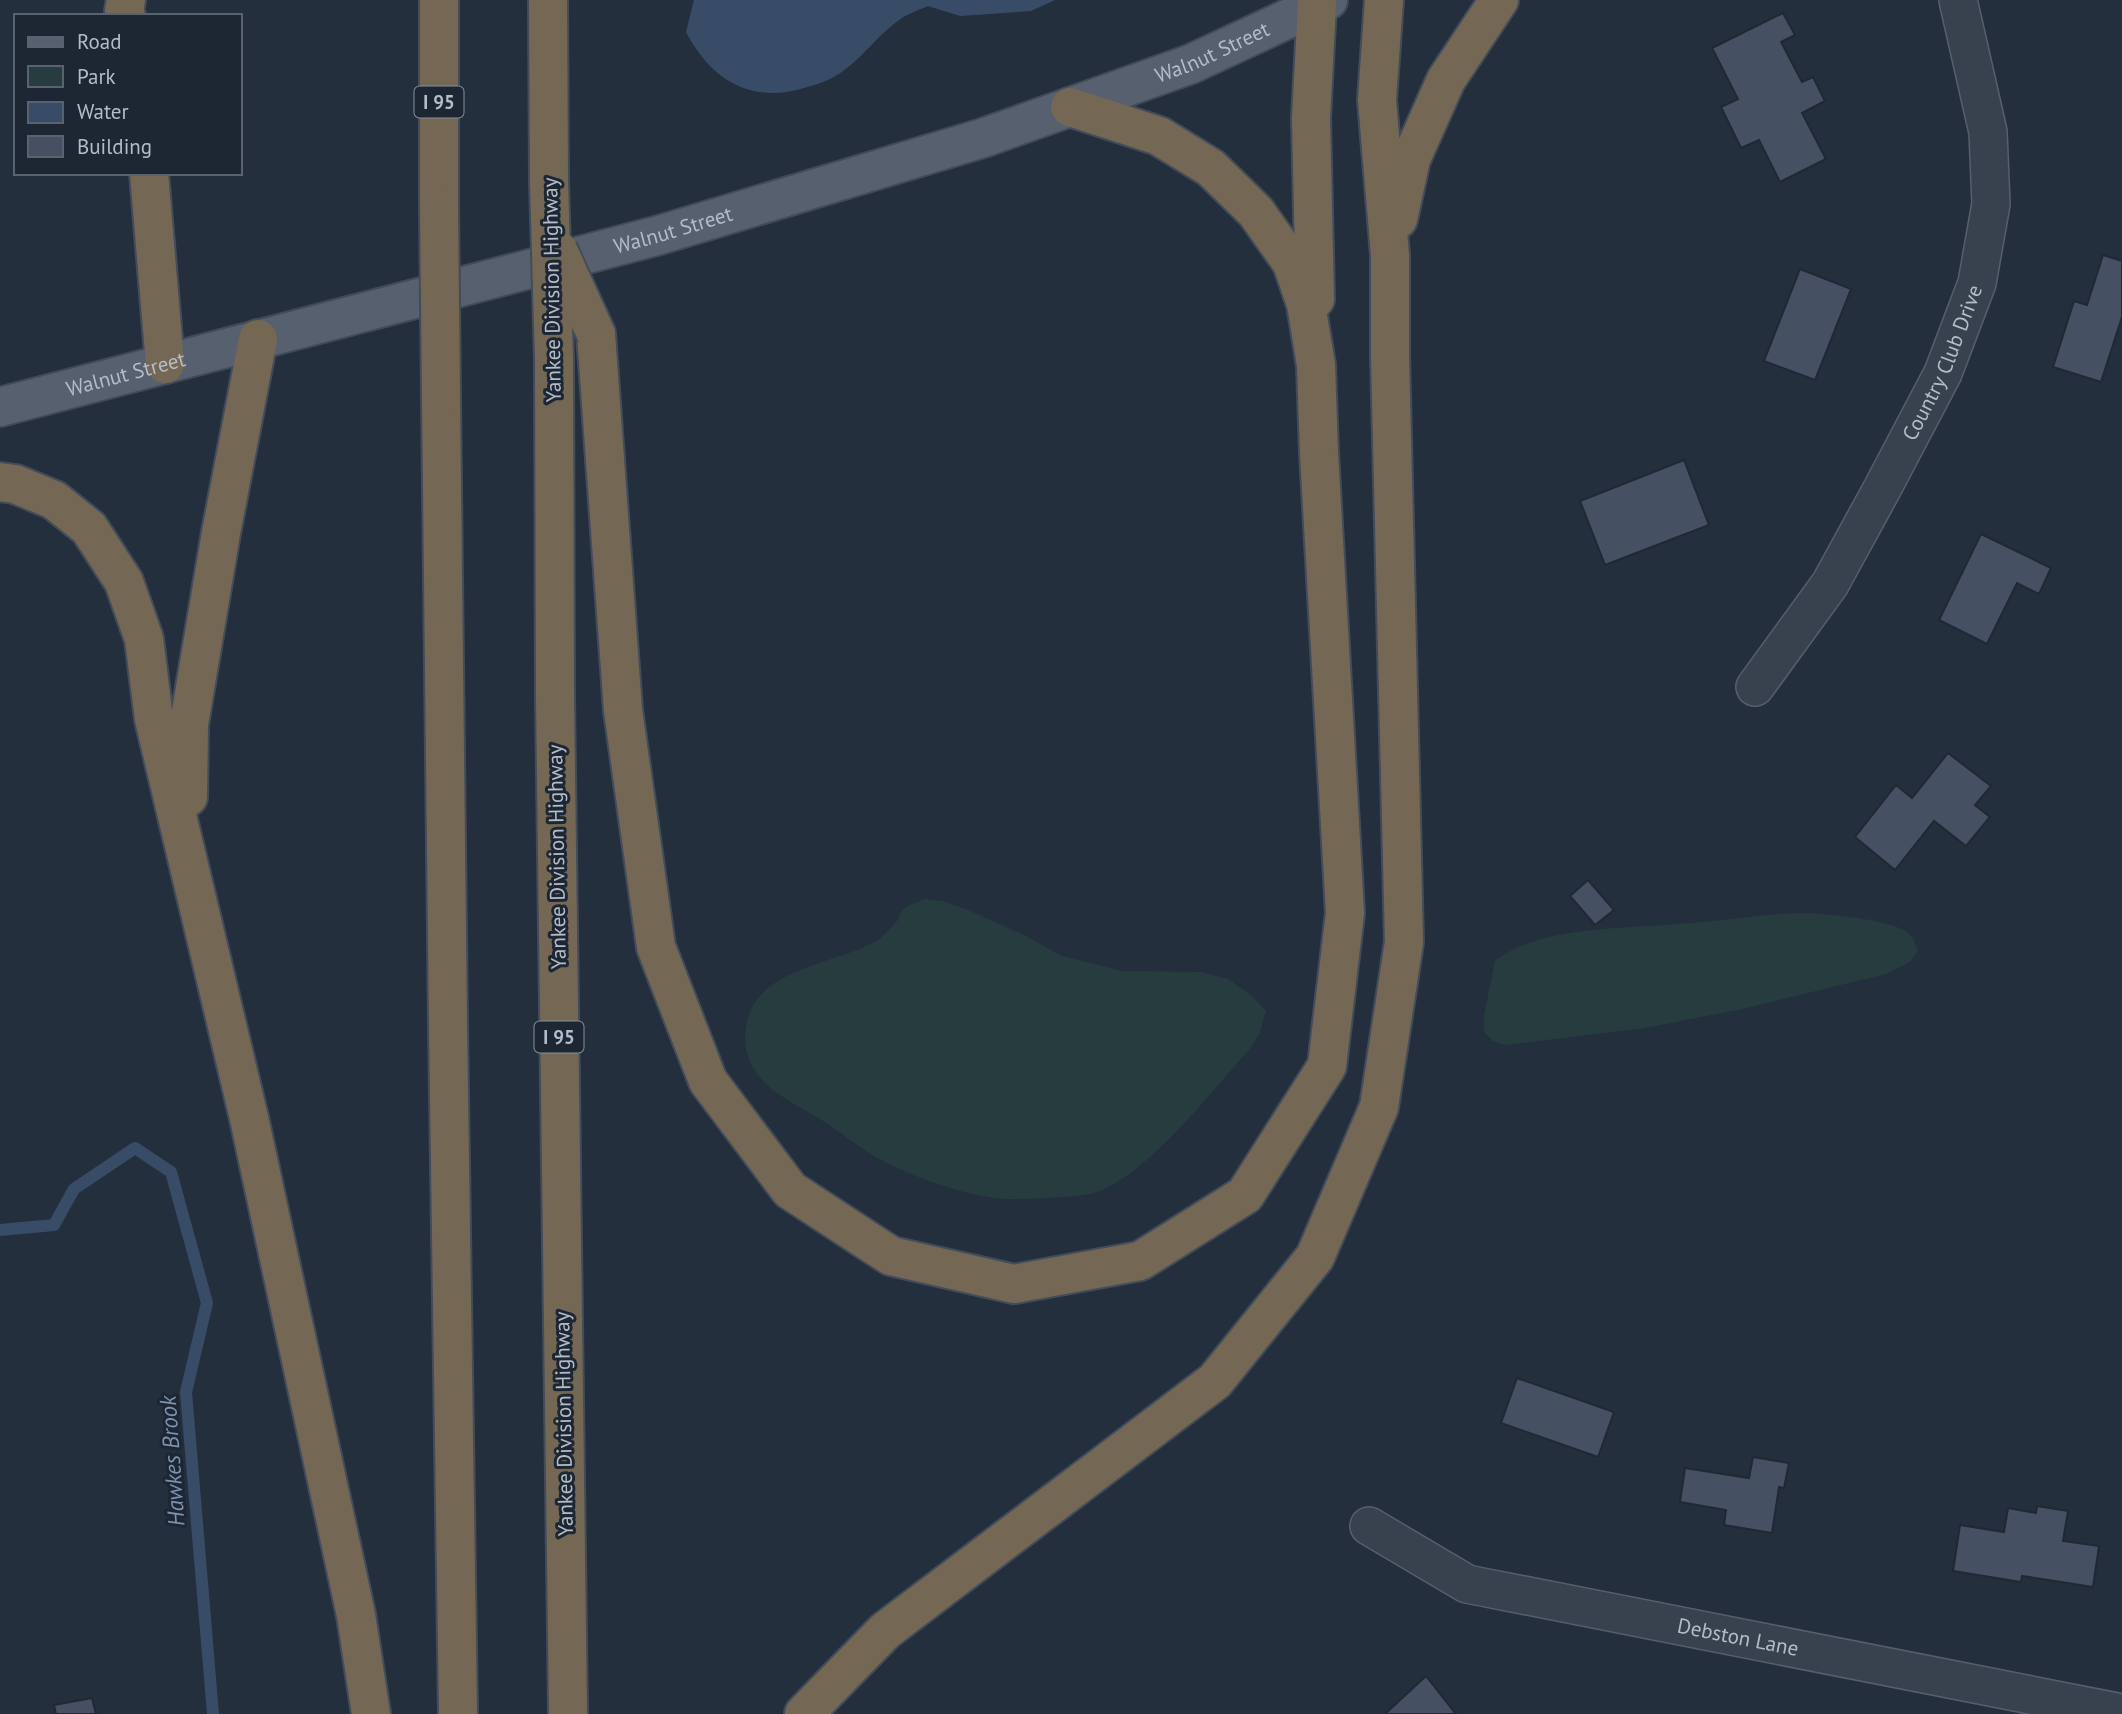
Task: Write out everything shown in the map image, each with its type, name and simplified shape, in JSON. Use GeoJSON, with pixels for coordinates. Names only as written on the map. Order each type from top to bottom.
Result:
{"type":"FeatureCollection","features":[{"type":"Feature","properties":{"kind":"highway","name":"I 95"},"geometry":{"type":"LineString","coordinates":[[439,0],[448,1025],[458,1714]]}},
{"type":"Feature","properties":{"kind":"highway","name":"Yankee Division Highway"},"geometry":{"type":"LineString","coordinates":[[548,0],[568,1714]]}},
{"type":"Feature","properties":{"kind":"highway"},"geometry":{"type":"LineString","coordinates":[[804,1714],[885,1631],[1215,1381],[1314,1257],[1379,1107],[1404,942],[1390,255],[1377,100],[1384,0]]}},
{"type":"Feature","properties":{"kind":"highway"},"geometry":{"type":"LineString","coordinates":[[1390,255],[1412,159],[1446,80],[1499,0]]}},
{"type":"Feature","properties":{"kind":"highway"},"geometry":{"type":"LineString","coordinates":[[551,234],[596,334],[623,710],[656,947],[708,1081],[790,1190],[891,1256],[1014,1283],[1140,1261],[1245,1195],[1327,1066],[1345,913],[1316,365],[1311,118],[1321,1]]}},
{"type":"Feature","properties":{"kind":"highway"},"geometry":{"type":"LineString","coordinates":[[1070,107],[1159,136],[1211,168],[1256,212],[1292,263],[1306,304],[1316,365]]}},
{"type":"Feature","properties":{"kind":"highway"},"geometry":{"type":"LineString","coordinates":[[149,175],[164,364]]}},
{"type":"Feature","properties":{"kind":"highway"},"geometry":{"type":"LineString","coordinates":[[187,856],[189,724],[221,533],[258,339]]}},
{"type":"Feature","properties":{"kind":"highway"},"geometry":{"type":"LineString","coordinates":[[0,482],[15,484],[54,500],[89,528],[124,582],[144,639],[155,719],[249,1118],[356,1615],[371,1714]]}},
{"type":"Feature","properties":{"kind":"main road","name":"Walnut Street"},"geometry":{"type":"LineString","coordinates":[[0,407],[656,236],[983,138],[1191,64],[1321,1]]}},
{"type":"Feature","properties":{"kind":"main road"},"geometry":{"type":"LineString","coordinates":[[0,391],[50,393]]}},
{"type":"Feature","properties":{"kind":"street","name":"Country Club Drive"},"geometry":{"type":"LineString","coordinates":[[1755,687],[1830,584],[1942,373],[1977,283],[1991,204],[1988,132],[1958,0]]}},
{"type":"Feature","properties":{"kind":"street","name":"Debston Lane"},"geometry":{"type":"LineString","coordinates":[[1369,1526],[1467,1584],[2122,1713]]}},
{"type":"Feature","properties":{"kind":"green space"},"geometry":{"type":"Polygon","coordinates":[[[924,899],[943,901],[968,910],[1026,936],[1062,956],[1122,971],[1201,972],[1228,979],[1251,995],[1266,1011],[1259,1035],[1197,1110],[1156,1152],[1114,1184],[1094,1193],[1002,1199],[965,1192],[920,1178],[871,1154],[769,1087],[753,1068],[747,1054],[745,1031],[757,999],[771,986],[787,976],[878,940],[897,921],[904,909],[924,899]]]}},
{"type":"Feature","properties":{"kind":"green space"},"geometry":{"type":"Polygon","coordinates":[[[1808,913],[1863,919],[1893,926],[1911,936],[1918,951],[1910,962],[1886,974],[1742,1009],[1645,1028],[1505,1045],[1493,1041],[1484,1032],[1484,1016],[1495,961],[1514,949],[1537,940],[1589,930],[1808,913]]]}},
{"type":"Feature","properties":{"kind":"water"},"geometry":{"type":"Polygon","coordinates":[[[694,0],[1055,0],[1031,11],[960,16],[928,6],[899,20],[858,59],[830,79],[804,88],[767,93],[750,90],[720,75],[696,49],[686,32],[694,0]]]}},
{"type":"Feature","properties":{"kind":"building"},"geometry":{"type":"Polygon","coordinates":[[[1783,13],[1795,35],[1781,42],[1802,82],[1813,77],[1825,101],[1802,113],[1826,159],[1780,182],[1759,140],[1741,148],[1721,107],[1738,99],[1712,48],[1783,13]]]}},
{"type":"Feature","properties":{"kind":"building"},"geometry":{"type":"Polygon","coordinates":[[[2103,255],[2122,261],[2122,317],[2101,382],[2053,367],[2074,301],[2087,305],[2103,255]]]}},
{"type":"Feature","properties":{"kind":"building"},"geometry":{"type":"Polygon","coordinates":[[[1800,269],[1851,289],[1815,380],[1764,361],[1800,269]]]}},
{"type":"Feature","properties":{"kind":"building"},"geometry":{"type":"Polygon","coordinates":[[[1684,460],[1709,525],[1605,565],[1580,501],[1684,460]]]}},
{"type":"Feature","properties":{"kind":"building"},"geometry":{"type":"Polygon","coordinates":[[[1981,534],[2051,568],[2039,594],[2017,583],[1987,644],[1939,620],[1981,534]]]}},
{"type":"Feature","properties":{"kind":"building"},"geometry":{"type":"Polygon","coordinates":[[[1948,753],[1991,786],[1975,805],[1990,817],[1966,846],[1934,821],[1895,870],[1855,837],[1896,785],[1912,798],[1948,753]]]}},
{"type":"Feature","properties":{"kind":"building"},"geometry":{"type":"Polygon","coordinates":[[[1588,880],[1614,910],[1595,925],[1570,896],[1588,880]]]}},
{"type":"Feature","properties":{"kind":"building"},"geometry":{"type":"Polygon","coordinates":[[[1517,1378],[1614,1412],[1598,1457],[1501,1423],[1517,1378]]]}},
{"type":"Feature","properties":{"kind":"building"},"geometry":{"type":"Polygon","coordinates":[[[1753,1457],[1789,1463],[1784,1488],[1779,1487],[1772,1533],[1724,1525],[1726,1510],[1680,1502],[1685,1468],[1749,1478],[1753,1457]]]}},
{"type":"Feature","properties":{"kind":"building"},"geometry":{"type":"Polygon","coordinates":[[[2037,1506],[2068,1511],[2063,1541],[2099,1546],[2093,1587],[2022,1576],[2021,1582],[1953,1571],[1960,1525],[2004,1532],[2008,1508],[2036,1513],[2037,1506]]]}},
{"type":"Feature","properties":{"kind":"building"},"geometry":{"type":"Polygon","coordinates":[[[1426,1676],[1456,1714],[1385,1714],[1426,1676]]]}},
{"type":"Feature","properties":{"kind":"building"},"geometry":{"type":"Polygon","coordinates":[[[92,1698],[96,1714],[56,1714],[54,1705],[92,1698]]]}},
{"type":"Feature","properties":{"kind":"waterway","name":"Hawkes Brook"},"geometry":{"type":"LineString","coordinates":[[0,1230],[54,1225],[74,1189],[135,1148],[171,1172],[207,1303],[186,1392],[213,1714]]}}]}
